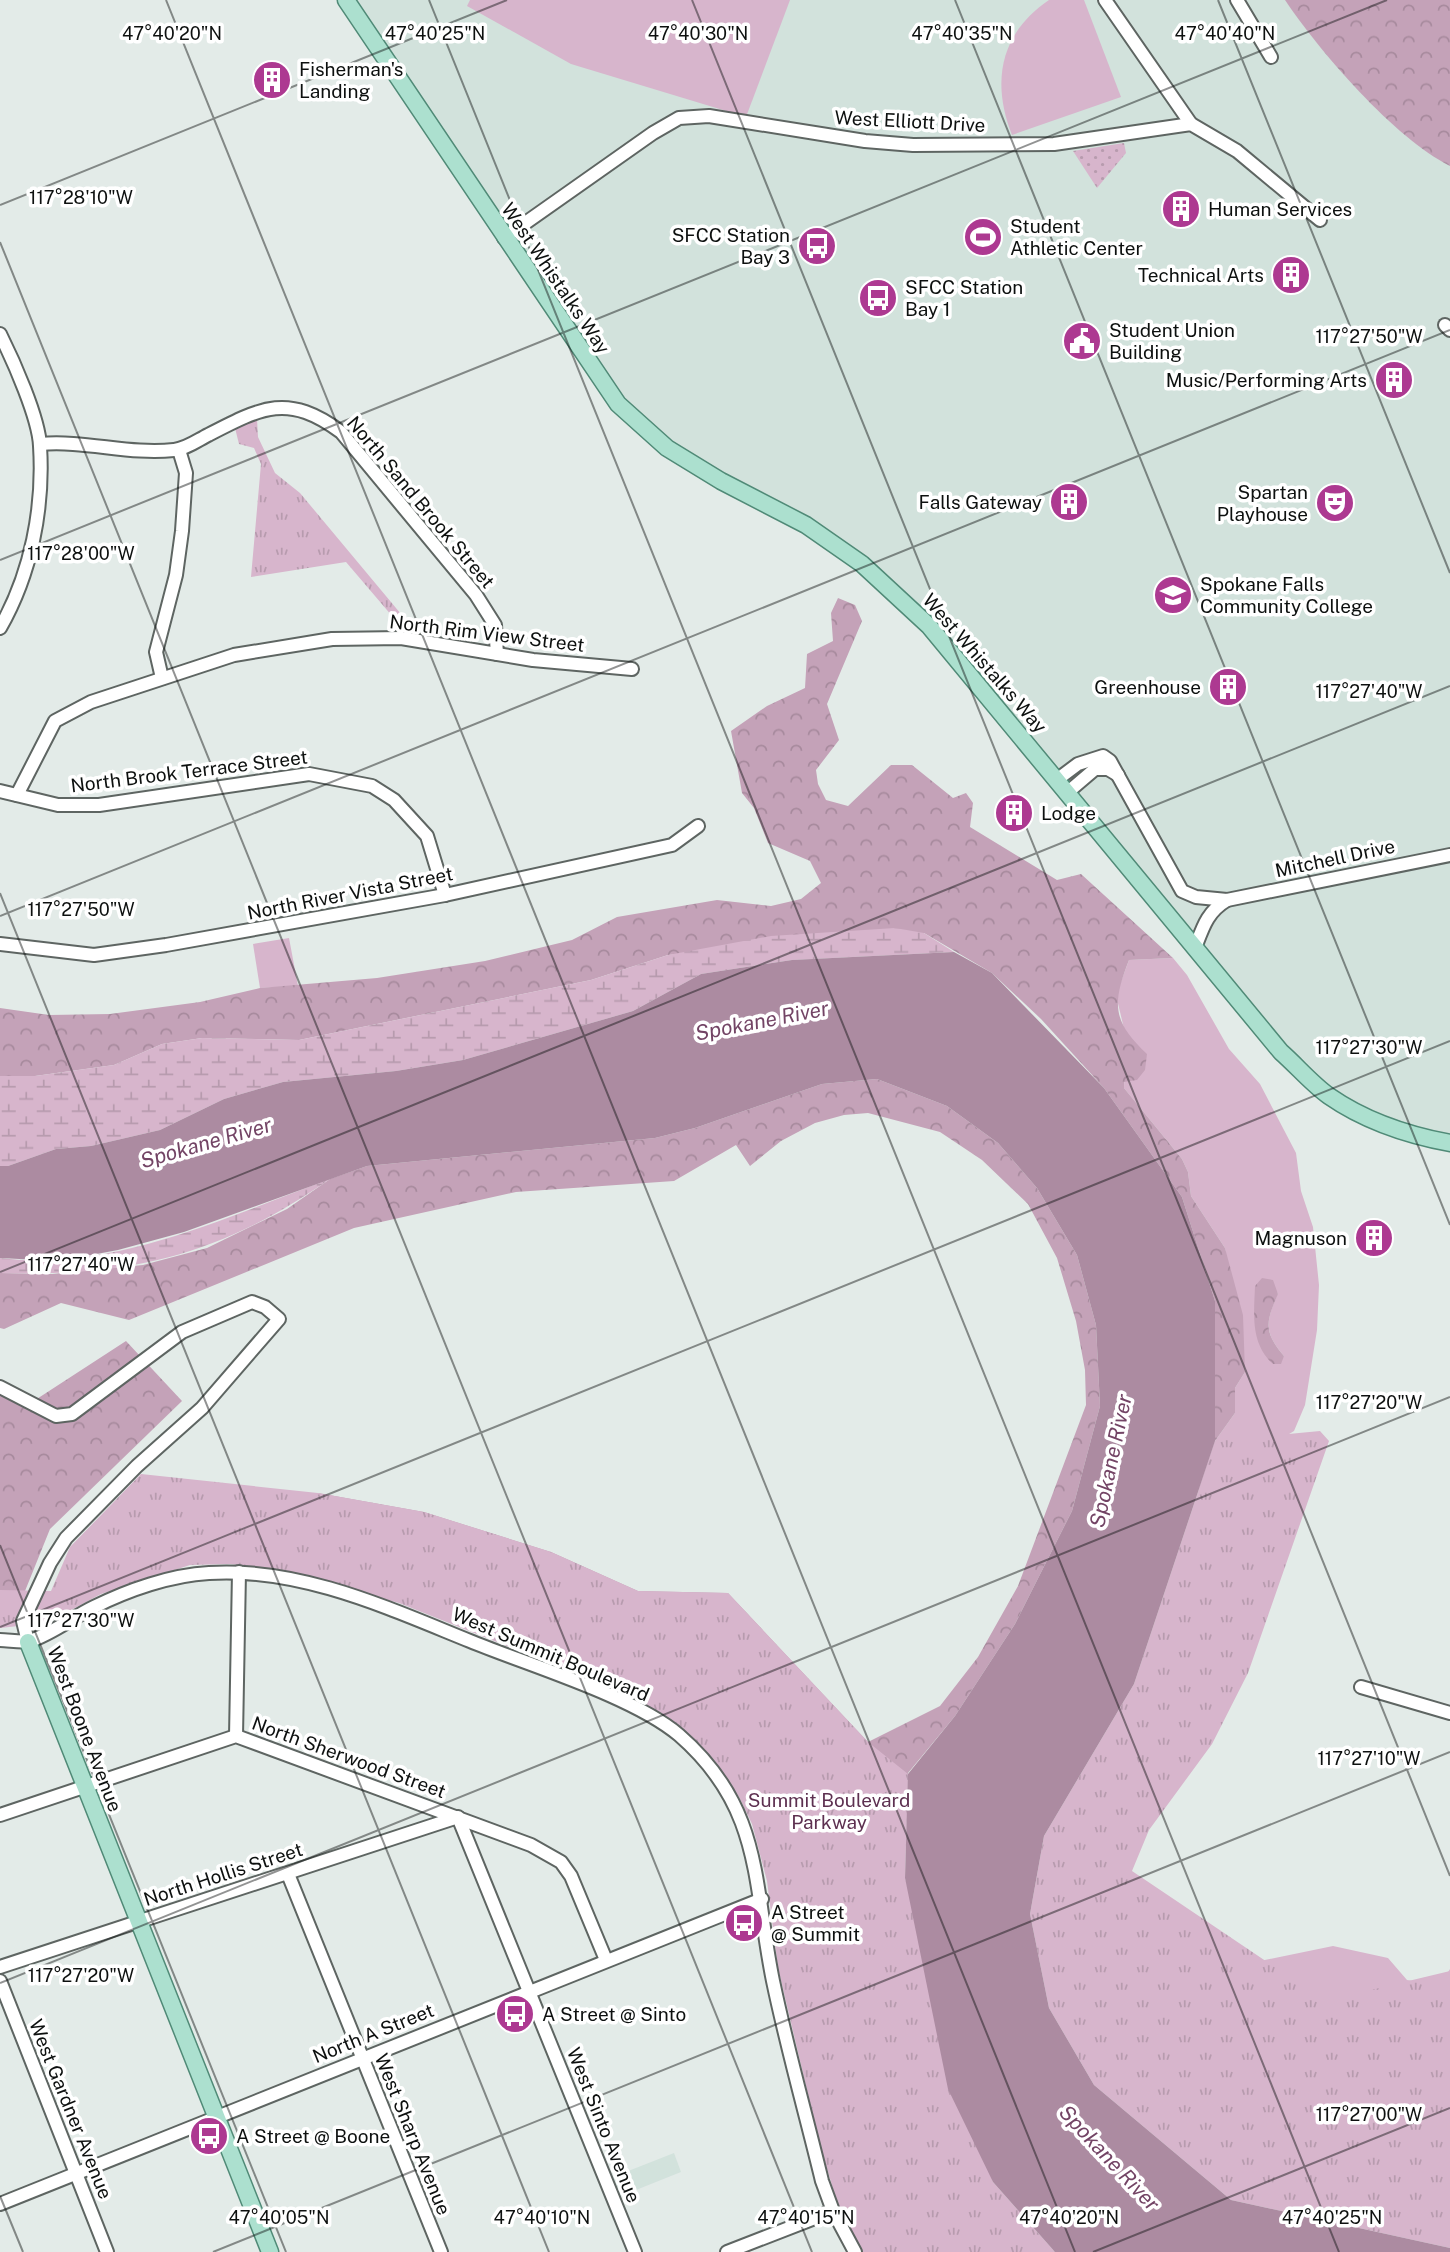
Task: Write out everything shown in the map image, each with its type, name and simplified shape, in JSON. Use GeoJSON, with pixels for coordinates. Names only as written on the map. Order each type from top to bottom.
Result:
{"type":"FeatureCollection","features":[{"type":"Feature","properties":{"kind":"main road","name":"West Whistalks Way"},"geometry":{"type":"LineString","coordinates":[[346,0],[618,404],[667,448],[721,481],[806,524],[862,564],[929,626],[1281,1052],[1328,1095],[1366,1117],[1403,1132],[1450,1143]]}},
{"type":"Feature","properties":{"kind":"main road","name":"West Boone Avenue"},"geometry":{"type":"LineString","coordinates":[[28,1642],[270,2252]]}},
{"type":"Feature","properties":{"kind":"street"},"geometry":{"type":"LineString","coordinates":[[1105,0],[1191,124],[1237,151],[1320,220]]}},
{"type":"Feature","properties":{"kind":"street"},"geometry":{"type":"LineString","coordinates":[[1237,0],[1272,57]]}},
{"type":"Feature","properties":{"kind":"street","name":"West Elliott Drive"},"geometry":{"type":"LineString","coordinates":[[504,238],[653,133],[679,118],[709,116],[818,135],[913,145],[1054,144],[1191,124]]}},
{"type":"Feature","properties":{"kind":"street"},"geometry":{"type":"LineString","coordinates":[[0,334],[15,365],[40,444],[34,541],[16,601],[0,628]]}},
{"type":"Feature","properties":{"kind":"street","name":"North Sand Brook Street"},"geometry":{"type":"LineString","coordinates":[[40,444],[69,441],[147,452],[179,450],[239,419],[267,410],[296,408],[318,414],[341,432],[476,595],[495,625],[497,654]]}},
{"type":"Feature","properties":{"kind":"street"},"geometry":{"type":"LineString","coordinates":[[162,678],[156,652],[176,575],[183,518],[186,473],[179,450]]}},
{"type":"Feature","properties":{"kind":"street","name":"North Rim View Street"},"geometry":{"type":"LineString","coordinates":[[17,795],[55,722],[91,702],[234,655],[332,639],[401,638],[497,654],[632,668]]}},
{"type":"Feature","properties":{"kind":"street","name":"Mitchell Drive"},"geometry":{"type":"LineString","coordinates":[[1063,785],[1078,764],[1102,757],[1110,761],[1182,891],[1196,897],[1227,900],[1450,855]]}},
{"type":"Feature","properties":{"kind":"street","name":"North Brook Terrace Street"},"geometry":{"type":"LineString","coordinates":[[0,792],[58,805],[99,805],[309,774],[372,786],[394,800],[427,836],[445,895]]}},
{"type":"Feature","properties":{"kind":"street","name":"North River Vista Street"},"geometry":{"type":"LineString","coordinates":[[0,944],[94,955],[251,931],[445,895],[672,845],[698,826]]}},
{"type":"Feature","properties":{"kind":"street"},"geometry":{"type":"LineString","coordinates":[[1195,948],[1205,919],[1214,907],[1227,900]]}},
{"type":"Feature","properties":{"kind":"street","name":"West Boone Avenue"},"geometry":{"type":"LineString","coordinates":[[0,1387],[56,1416],[72,1414],[182,1332],[252,1302],[265,1307],[279,1319],[202,1408],[137,1466],[66,1538],[50,1563],[23,1621],[28,1642]]}},
{"type":"Feature","properties":{"kind":"street"},"geometry":{"type":"LineString","coordinates":[[236,1736],[239,1572]]}},
{"type":"Feature","properties":{"kind":"street","name":"West Summit Boulevard"},"geometry":{"type":"LineString","coordinates":[[28,1642],[98,1605],[172,1578],[239,1572],[296,1580],[389,1608],[625,1703],[677,1734],[718,1776],[748,1834],[762,1899],[773,1984],[822,2181],[833,2211]]}},
{"type":"Feature","properties":{"kind":"street"},"geometry":{"type":"LineString","coordinates":[[0,1640],[28,1642]]}},
{"type":"Feature","properties":{"kind":"street"},"geometry":{"type":"LineString","coordinates":[[1361,1687],[1450,1713]]}},
{"type":"Feature","properties":{"kind":"street","name":"North Sherwood Street"},"geometry":{"type":"LineString","coordinates":[[0,1815],[236,1736],[531,1845],[561,1862],[579,1892],[606,1960]]}},
{"type":"Feature","properties":{"kind":"street","name":"North Hollis Street"},"geometry":{"type":"LineString","coordinates":[[0,1967],[458,1817]]}},
{"type":"Feature","properties":{"kind":"street","name":"West Sinto Avenue"},"geometry":{"type":"LineString","coordinates":[[458,1817],[635,2252]]}},
{"type":"Feature","properties":{"kind":"street","name":"West Sharp Avenue"},"geometry":{"type":"LineString","coordinates":[[288,1874],[441,2252]]}},
{"type":"Feature","properties":{"kind":"street","name":"North A Street"},"geometry":{"type":"LineString","coordinates":[[0,2204],[762,1899]]}},
{"type":"Feature","properties":{"kind":"street","name":"West Gardner Avenue"},"geometry":{"type":"LineString","coordinates":[[0,1981],[107,2252]]}},
{"type":"Feature","properties":{"kind":"street"},"geometry":{"type":"LineString","coordinates":[[727,2252],[833,2211]]}},
{"type":"Feature","properties":{"kind":"street"},"geometry":{"type":"LineString","coordinates":[[833,2211],[844,2252]]}},
{"type":"Feature","properties":{"kind":"street"},"geometry":{"type":"LineString","coordinates":[[833,2211],[855,2252]]}},
{"type":"Feature","properties":{"kind":"shaded area","name":"Spokane Falls Community College"},"geometry":{"type":"Polygon","coordinates":[[[346,0],[1321,0],[1450,129],[1450,1143],[1328,1095],[1048,767],[862,564],[721,481],[618,404],[346,0]]]}},
{"type":"Feature","properties":{"kind":"shaded area"},"geometry":{"type":"Polygon","coordinates":[[[674,2153],[681,2172],[621,2196],[613,2177],[674,2153]]]}},
{"type":"Feature","properties":{"kind":"green space"},"geometry":{"type":"Polygon","coordinates":[[[470,0],[790,0],[746,117],[571,64],[467,6],[470,0]]]}},
{"type":"Feature","properties":{"kind":"green space"},"geometry":{"type":"Polygon","coordinates":[[[1049,0],[1084,0],[1121,97],[1012,135],[1002,96],[1004,60],[1010,43],[1020,28],[1032,13],[1049,0]]]}},
{"type":"Feature","properties":{"kind":"green space"},"geometry":{"type":"Polygon","coordinates":[[[1285,0],[1450,0],[1450,166],[1428,153],[1382,115],[1338,68],[1285,0]]]}},
{"type":"Feature","properties":{"kind":"green space"},"geometry":{"type":"Polygon","coordinates":[[[1124,143],[1126,153],[1097,188],[1073,151],[1124,143]]]}},
{"type":"Feature","properties":{"kind":"green space"},"geometry":{"type":"Polygon","coordinates":[[[257,419],[258,437],[275,473],[300,493],[416,632],[404,630],[346,562],[251,577],[261,464],[254,448],[239,444],[235,428],[257,419]]]}},
{"type":"Feature","properties":{"kind":"green space"},"geometry":{"type":"Polygon","coordinates":[[[838,598],[855,605],[862,621],[827,704],[839,740],[816,770],[818,784],[826,800],[848,806],[891,765],[912,765],[953,798],[966,793],[973,803],[970,827],[1057,880],[1081,874],[1173,958],[1129,960],[1123,975],[1118,1000],[1121,1021],[1147,1054],[1145,1070],[1137,1080],[1124,1082],[1124,1088],[1182,1159],[1188,1172],[1191,1196],[1225,1248],[1243,1315],[1245,1372],[1235,1388],[1235,1413],[1215,1441],[1215,1301],[1182,1197],[1104,1088],[1041,1019],[992,973],[924,933],[668,955],[591,980],[299,1040],[202,1038],[162,1044],[114,1065],[35,1076],[0,1076],[0,1008],[49,1015],[110,1014],[200,1002],[260,988],[377,978],[485,961],[572,940],[617,917],[717,900],[771,906],[801,899],[821,883],[810,861],[768,843],[754,808],[742,793],[731,731],[767,706],[805,688],[807,654],[833,641],[831,613],[838,598]]]}},
{"type":"Feature","properties":{"kind":"green space"},"geometry":{"type":"Polygon","coordinates":[[[895,928],[924,933],[954,952],[792,960],[701,974],[633,1011],[463,1060],[396,1071],[283,1082],[224,1099],[160,1130],[91,1146],[56,1149],[8,1166],[0,1166],[0,1076],[35,1076],[114,1065],[162,1044],[202,1038],[299,1040],[591,980],[668,955],[771,936],[895,928]]]}},
{"type":"Feature","properties":{"kind":"green space"},"geometry":{"type":"Polygon","coordinates":[[[289,938],[298,986],[260,988],[253,944],[289,938]]]}},
{"type":"Feature","properties":{"kind":"green space"},"geometry":{"type":"Polygon","coordinates":[[[1173,958],[1187,975],[1229,1049],[1260,1084],[1296,1153],[1301,1191],[1313,1227],[1319,1285],[1317,1330],[1305,1405],[1294,1431],[1199,1489],[1215,1441],[1235,1413],[1235,1388],[1245,1372],[1225,1248],[1191,1196],[1188,1172],[1182,1159],[1124,1088],[1125,1033],[1116,995],[1129,960],[1173,958]],[[1255,1286],[1273,1364],[1284,1356],[1273,1340],[1269,1326],[1278,1293],[1255,1286]]]}},
{"type":"Feature","properties":{"kind":"green space"},"geometry":{"type":"Polygon","coordinates":[[[877,1079],[947,1106],[998,1143],[1037,1188],[1077,1255],[1096,1325],[1100,1406],[1072,1511],[1015,1624],[955,1716],[908,1773],[906,1838],[878,1843],[318,1493],[424,1512],[551,1552],[638,1591],[728,1593],[868,1742],[940,1706],[978,1657],[1018,1586],[1086,1405],[1085,1370],[1076,1321],[1057,1258],[1028,1204],[982,1160],[940,1132],[868,1113],[844,1115],[815,1123],[781,1141],[750,1166],[736,1145],[674,1181],[516,1192],[354,1228],[129,1320],[61,1303],[4,1329],[0,1328],[0,1273],[52,1274],[143,1265],[207,1248],[287,1209],[330,1179],[367,1166],[655,1138],[695,1128],[822,1084],[877,1079]]]}},
{"type":"Feature","properties":{"kind":"green space"},"geometry":{"type":"Polygon","coordinates":[[[330,1179],[251,1226],[174,1256],[92,1271],[0,1273],[0,1258],[42,1260],[85,1257],[127,1249],[210,1224],[330,1179]]]}},
{"type":"Feature","properties":{"kind":"green space"},"geometry":{"type":"Polygon","coordinates":[[[1262,1278],[1273,1280],[1278,1294],[1269,1326],[1273,1340],[1284,1356],[1281,1364],[1273,1364],[1266,1356],[1260,1347],[1255,1328],[1255,1286],[1262,1278]]]}},
{"type":"Feature","properties":{"kind":"green space"},"geometry":{"type":"Polygon","coordinates":[[[126,1341],[182,1401],[50,1529],[23,1596],[0,1604],[0,1393],[26,1406],[126,1341]]]}},
{"type":"Feature","properties":{"kind":"green space"},"geometry":{"type":"Polygon","coordinates":[[[1320,1431],[1329,1441],[1248,1673],[1212,1744],[1149,1830],[1132,1871],[1325,2001],[1450,1971],[1450,2248],[1231,2200],[1094,2085],[1049,2008],[1030,1914],[1044,1836],[1134,1684],[1215,1441],[1320,1431]]]}},
{"type":"Feature","properties":{"kind":"green space","name":"Summit Boulevard Parkway"},"geometry":{"type":"Polygon","coordinates":[[[141,1474],[318,1493],[424,1512],[551,1552],[638,1591],[728,1593],[868,1742],[908,1774],[905,1878],[993,2182],[1055,2252],[861,2252],[839,2209],[820,2145],[778,1968],[767,1881],[752,1824],[739,1797],[714,1760],[682,1729],[620,1691],[399,1603],[279,1570],[230,1564],[190,1565],[101,1594],[47,1623],[0,1628],[0,1590],[51,1591],[70,1547],[141,1474]]]}},
{"type":"Feature","properties":{"kind":"green space"},"geometry":{"type":"Polygon","coordinates":[[[1333,1946],[1388,1958],[1407,1980],[1440,1985],[1450,1969],[1450,2047],[1231,1967],[1333,1946]]]}},
{"type":"Feature","properties":{"kind":"water","name":"Spokane River"},"geometry":{"type":"Polygon","coordinates":[[[954,952],[992,973],[1104,1088],[1182,1197],[1215,1301],[1215,1441],[1134,1684],[1044,1836],[1030,1914],[1049,2008],[1094,2085],[1231,2200],[1450,2248],[1450,2252],[1055,2252],[993,2182],[948,2089],[905,1878],[908,1774],[955,1716],[1015,1624],[1072,1511],[1100,1406],[1096,1325],[1077,1255],[1037,1188],[998,1143],[947,1106],[877,1079],[822,1084],[695,1128],[655,1138],[367,1166],[184,1232],[118,1250],[59,1261],[0,1258],[0,1166],[8,1166],[56,1149],[91,1146],[160,1130],[224,1099],[283,1082],[396,1071],[463,1060],[633,1011],[701,974],[792,960],[954,952]]]}},
{"type":"Feature","properties":{"kind":"place","name":"Fisherman's Landing"},"geometry":{"type":"Point","coordinates":[272,80]}},
{"type":"Feature","properties":{"kind":"place","name":"Human Services"},"geometry":{"type":"Point","coordinates":[1181,209]}},
{"type":"Feature","properties":{"kind":"place","name":"Student Athletic Center"},"geometry":{"type":"Point","coordinates":[983,237]}},
{"type":"Feature","properties":{"kind":"place","name":"SFCC Station Bay 3"},"geometry":{"type":"Point","coordinates":[817,246]}},
{"type":"Feature","properties":{"kind":"place","name":"Technical Arts"},"geometry":{"type":"Point","coordinates":[1291,275]}},
{"type":"Feature","properties":{"kind":"place","name":"SFCC Station Bay 1"},"geometry":{"type":"Point","coordinates":[878,298]}},
{"type":"Feature","properties":{"kind":"place","name":"Student Union Building"},"geometry":{"type":"Point","coordinates":[1082,341]}},
{"type":"Feature","properties":{"kind":"place","name":"Music/Performing Arts"},"geometry":{"type":"Point","coordinates":[1394,380]}},
{"type":"Feature","properties":{"kind":"place","name":"Falls Gateway"},"geometry":{"type":"Point","coordinates":[1069,502]}},
{"type":"Feature","properties":{"kind":"place","name":"Spartan Playhouse"},"geometry":{"type":"Point","coordinates":[1335,503]}},
{"type":"Feature","properties":{"kind":"place","name":"Spokane Falls Community College"},"geometry":{"type":"Point","coordinates":[1173,595]}},
{"type":"Feature","properties":{"kind":"place","name":"Greenhouse"},"geometry":{"type":"Point","coordinates":[1228,687]}},
{"type":"Feature","properties":{"kind":"place","name":"Lodge"},"geometry":{"type":"Point","coordinates":[1014,813]}},
{"type":"Feature","properties":{"kind":"place","name":"Magnuson"},"geometry":{"type":"Point","coordinates":[1374,1238]}},
{"type":"Feature","properties":{"kind":"place","name":"A Street @ Summit"},"geometry":{"type":"Point","coordinates":[744,1923]}},
{"type":"Feature","properties":{"kind":"place","name":"A Street @ Sinto"},"geometry":{"type":"Point","coordinates":[515,2014]}},
{"type":"Feature","properties":{"kind":"place","name":"A Street @ Boone"},"geometry":{"type":"Point","coordinates":[209,2136]}}]}
